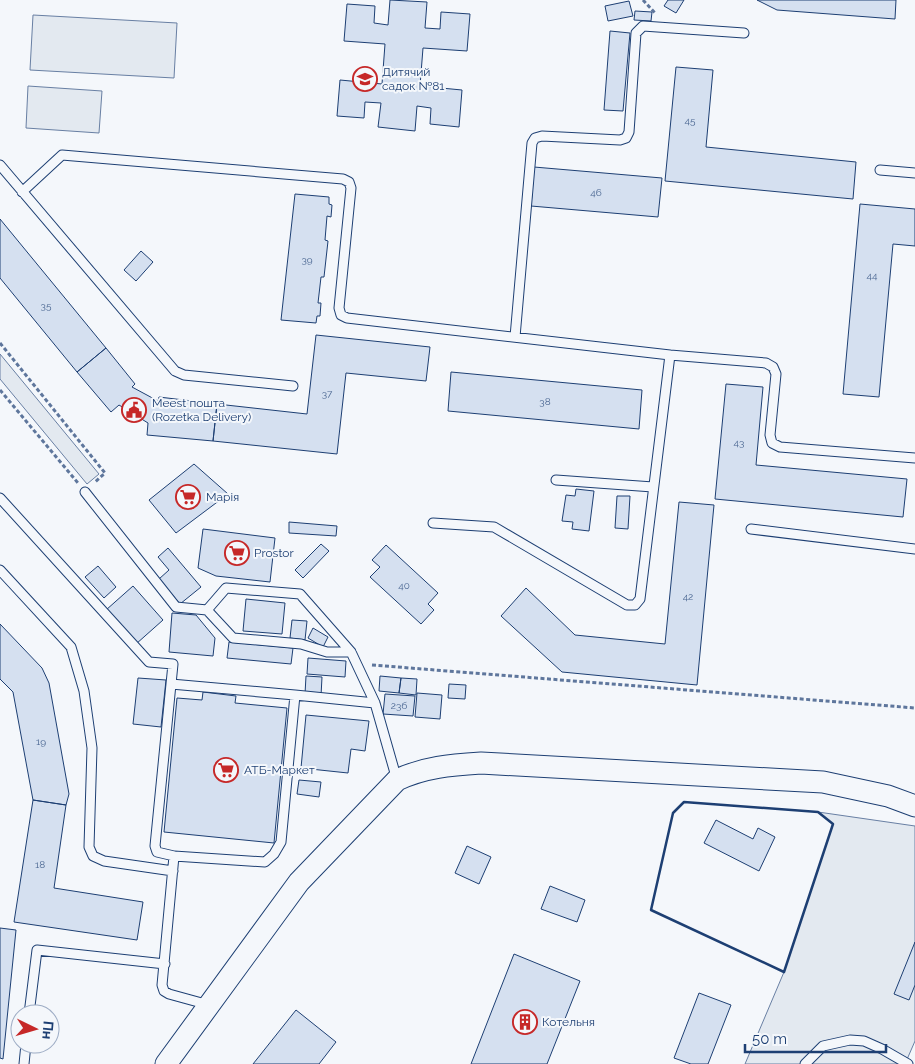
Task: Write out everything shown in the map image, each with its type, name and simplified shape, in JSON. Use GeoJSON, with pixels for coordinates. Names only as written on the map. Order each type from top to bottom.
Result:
{"type":"FeatureCollection","features":[{"type":"Feature","properties":{"kind":"street"},"geometry":{"type":"LineString","coordinates":[[166,1064],[298,882],[397,780],[415,771],[439,766],[481,763],[823,782],[888,796],[915,806]]}},
{"type":"Feature","properties":{"kind":"lane"},"geometry":{"type":"LineString","coordinates":[[515,338],[532,143],[536,138],[542,136],[620,140],[626,138],[629,132],[636,33],[643,26],[744,33]]}},
{"type":"Feature","properties":{"kind":"lane"},"geometry":{"type":"LineString","coordinates":[[22,192],[62,155],[343,179],[349,182],[351,188],[339,308],[341,315],[347,318],[670,355],[766,363],[773,367],[776,374],[770,435],[772,443],[780,447],[915,458]]}},
{"type":"Feature","properties":{"kind":"lane"},"geometry":{"type":"LineString","coordinates":[[0,165],[175,370],[184,375],[293,386]]}},
{"type":"Feature","properties":{"kind":"lane"},"geometry":{"type":"LineString","coordinates":[[880,170],[915,173]]}},
{"type":"Feature","properties":{"kind":"lane"},"geometry":{"type":"LineString","coordinates":[[434,523],[494,527],[627,605],[635,605],[640,599],[670,355]]}},
{"type":"Feature","properties":{"kind":"lane"},"geometry":{"type":"LineString","coordinates":[[556,480],[653,487]]}},
{"type":"Feature","properties":{"kind":"lane"},"geometry":{"type":"LineString","coordinates":[[85,492],[176,607],[207,610],[233,638],[301,644],[326,652],[351,652]]}},
{"type":"Feature","properties":{"kind":"lane"},"geometry":{"type":"LineString","coordinates":[[0,498],[150,662],[172,664],[155,846],[157,852],[174,856],[265,862],[274,854],[281,842],[295,695]]}},
{"type":"Feature","properties":{"kind":"lane"},"geometry":{"type":"LineString","coordinates":[[751,529],[915,549]]}},
{"type":"Feature","properties":{"kind":"lane"},"geometry":{"type":"LineString","coordinates":[[0,570],[71,647],[84,691],[92,748],[89,847],[93,856],[104,861],[173,871]]}},
{"type":"Feature","properties":{"kind":"lane"},"geometry":{"type":"LineString","coordinates":[[207,610],[226,588],[300,594],[351,652],[358,664],[375,703],[397,780]]}},
{"type":"Feature","properties":{"kind":"lane"},"geometry":{"type":"LineString","coordinates":[[170,684],[375,703]]}},
{"type":"Feature","properties":{"kind":"lane"},"geometry":{"type":"LineString","coordinates":[[174,856],[164,990],[209,1005]]}},
{"type":"Feature","properties":{"kind":"lane"},"geometry":{"type":"LineString","coordinates":[[30,1004],[36,950],[165,964]]}},
{"type":"Feature","properties":{"kind":"lane"},"geometry":{"type":"LineString","coordinates":[[805,1064],[823,1046],[850,1040],[864,1041],[882,1048],[908,1064]]}},
{"type":"Feature","properties":{"kind":"path"},"geometry":{"type":"LineString","coordinates":[[0,343],[105,473],[85,492],[0,390]]}},
{"type":"Feature","properties":{"kind":"path"},"geometry":{"type":"LineString","coordinates":[[358,664],[915,708]]}},
{"type":"Feature","properties":{"kind":"shaded area"},"geometry":{"type":"Polygon","coordinates":[[[33,15],[177,23],[174,78],[30,70],[33,15]]]}},
{"type":"Feature","properties":{"kind":"shaded area"},"geometry":{"type":"Polygon","coordinates":[[[28,86],[102,91],[99,133],[26,128],[28,86]]]}},
{"type":"Feature","properties":{"kind":"shaded area"},"geometry":{"type":"Polygon","coordinates":[[[0,354],[99,474],[87,484],[0,379],[0,354]]]}},
{"type":"Feature","properties":{"kind":"shaded area"},"geometry":{"type":"Polygon","coordinates":[[[818,812],[915,826],[915,1041],[905,1064],[745,1064],[784,972],[833,824],[818,812]]]}},
{"type":"Feature","properties":{"kind":"building"},"geometry":{"type":"Polygon","coordinates":[[[390,0],[427,2],[425,28],[440,29],[441,12],[470,14],[467,51],[423,48],[420,86],[462,90],[459,127],[430,124],[431,108],[417,106],[415,131],[378,127],[381,103],[365,102],[364,118],[337,116],[340,80],[382,84],[385,44],[344,41],[347,4],[375,6],[374,23],[388,25],[390,0]]]}},
{"type":"Feature","properties":{"kind":"building"},"geometry":{"type":"Polygon","coordinates":[[[668,0],[684,0],[676,13],[664,6],[668,0]]]}},
{"type":"Feature","properties":{"kind":"building"},"geometry":{"type":"Polygon","coordinates":[[[757,0],[896,0],[895,19],[777,10],[757,0]]]}},
{"type":"Feature","properties":{"kind":"building"},"geometry":{"type":"Polygon","coordinates":[[[629,1],[633,16],[608,21],[605,6],[629,1]]]}},
{"type":"Feature","properties":{"kind":"building"},"geometry":{"type":"Polygon","coordinates":[[[635,11],[652,12],[651,21],[634,20],[635,11]]]}},
{"type":"Feature","properties":{"kind":"building"},"geometry":{"type":"Polygon","coordinates":[[[610,31],[630,33],[623,111],[604,110],[610,31]]]}},
{"type":"Feature","properties":{"kind":"building"},"geometry":{"type":"Polygon","coordinates":[[[676,67],[713,70],[706,147],[856,162],[853,199],[665,181],[676,67]]]}},
{"type":"Feature","properties":{"kind":"building"},"geometry":{"type":"Polygon","coordinates":[[[534,167],[662,178],[658,217],[531,206],[534,167]]]}},
{"type":"Feature","properties":{"kind":"building"},"geometry":{"type":"Polygon","coordinates":[[[295,194],[329,197],[329,204],[332,205],[331,217],[327,216],[325,240],[328,241],[324,277],[321,277],[318,303],[321,303],[320,316],[317,316],[316,323],[281,320],[295,194]]]}},
{"type":"Feature","properties":{"kind":"building"},"geometry":{"type":"Polygon","coordinates":[[[860,204],[915,209],[915,246],[893,244],[879,397],[843,394],[860,204]]]}},
{"type":"Feature","properties":{"kind":"building"},"geometry":{"type":"Polygon","coordinates":[[[0,219],[106,348],[77,372],[0,278],[0,219]]]}},
{"type":"Feature","properties":{"kind":"building"},"geometry":{"type":"Polygon","coordinates":[[[141,251],[153,262],[136,281],[124,270],[141,251]]]}},
{"type":"Feature","properties":{"kind":"building"},"geometry":{"type":"Polygon","coordinates":[[[316,335],[430,347],[426,381],[346,373],[337,454],[213,441],[217,404],[307,414],[316,335]]]}},
{"type":"Feature","properties":{"kind":"building"},"geometry":{"type":"Polygon","coordinates":[[[106,348],[135,384],[132,387],[158,401],[159,397],[217,404],[213,441],[147,435],[148,423],[119,405],[111,412],[77,372],[106,348]]]}},
{"type":"Feature","properties":{"kind":"building"},"geometry":{"type":"Polygon","coordinates":[[[451,372],[642,390],[639,429],[448,411],[451,372]]]}},
{"type":"Feature","properties":{"kind":"building"},"geometry":{"type":"Polygon","coordinates":[[[726,384],[763,387],[756,465],[907,479],[903,517],[715,499],[726,384]]]}},
{"type":"Feature","properties":{"kind":"building","name":"Марія"},"geometry":{"type":"Polygon","coordinates":[[[194,464],[228,494],[176,533],[149,500],[194,464]]]}},
{"type":"Feature","properties":{"kind":"building"},"geometry":{"type":"Polygon","coordinates":[[[576,489],[594,491],[589,531],[572,529],[573,522],[562,521],[566,495],[575,496],[576,489]]]}},
{"type":"Feature","properties":{"kind":"building"},"geometry":{"type":"Polygon","coordinates":[[[617,496],[630,496],[628,529],[615,528],[617,496]]]}},
{"type":"Feature","properties":{"kind":"building"},"geometry":{"type":"Polygon","coordinates":[[[679,502],[714,505],[697,685],[562,672],[501,616],[526,588],[575,635],[665,644],[679,502]]]}},
{"type":"Feature","properties":{"kind":"building"},"geometry":{"type":"Polygon","coordinates":[[[289,522],[337,526],[336,536],[289,533],[289,522]]]}},
{"type":"Feature","properties":{"kind":"building","name":"Prostor"},"geometry":{"type":"Polygon","coordinates":[[[203,529],[275,538],[270,582],[216,576],[198,568],[203,529]]]}},
{"type":"Feature","properties":{"kind":"building"},"geometry":{"type":"Polygon","coordinates":[[[321,544],[329,551],[303,578],[295,570],[321,544]]]}},
{"type":"Feature","properties":{"kind":"building"},"geometry":{"type":"Polygon","coordinates":[[[386,545],[438,593],[428,604],[434,610],[421,624],[370,577],[380,567],[372,560],[386,545]]]}},
{"type":"Feature","properties":{"kind":"building"},"geometry":{"type":"Polygon","coordinates":[[[168,548],[201,587],[180,604],[159,579],[169,570],[158,557],[168,548]]]}},
{"type":"Feature","properties":{"kind":"building"},"geometry":{"type":"Polygon","coordinates":[[[98,566],[116,587],[104,598],[85,577],[98,566]]]}},
{"type":"Feature","properties":{"kind":"building"},"geometry":{"type":"Polygon","coordinates":[[[133,586],[163,620],[136,644],[106,610],[133,586]]]}},
{"type":"Feature","properties":{"kind":"building"},"geometry":{"type":"Polygon","coordinates":[[[246,599],[285,603],[282,634],[243,631],[246,599]]]}},
{"type":"Feature","properties":{"kind":"building"},"geometry":{"type":"Polygon","coordinates":[[[172,613],[196,615],[215,638],[213,656],[169,652],[172,613]]]}},
{"type":"Feature","properties":{"kind":"building"},"geometry":{"type":"Polygon","coordinates":[[[292,620],[307,621],[305,640],[290,638],[292,620]]]}},
{"type":"Feature","properties":{"kind":"building"},"geometry":{"type":"Polygon","coordinates":[[[0,624],[42,668],[49,683],[69,794],[66,805],[33,800],[13,692],[0,679],[0,624]]]}},
{"type":"Feature","properties":{"kind":"building"},"geometry":{"type":"Polygon","coordinates":[[[313,628],[328,637],[323,647],[308,638],[313,628]]]}},
{"type":"Feature","properties":{"kind":"building"},"geometry":{"type":"Polygon","coordinates":[[[229,642],[293,648],[291,664],[227,658],[229,642]]]}},
{"type":"Feature","properties":{"kind":"building"},"geometry":{"type":"Polygon","coordinates":[[[308,658],[346,661],[345,677],[307,674],[308,658]]]}},
{"type":"Feature","properties":{"kind":"building"},"geometry":{"type":"Polygon","coordinates":[[[306,676],[322,677],[321,696],[305,694],[306,676]]]}},
{"type":"Feature","properties":{"kind":"building"},"geometry":{"type":"Polygon","coordinates":[[[380,676],[401,678],[399,693],[379,691],[380,676]]]}},
{"type":"Feature","properties":{"kind":"building"},"geometry":{"type":"Polygon","coordinates":[[[138,678],[166,680],[161,727],[133,724],[138,678]]]}},
{"type":"Feature","properties":{"kind":"building"},"geometry":{"type":"Polygon","coordinates":[[[401,678],[417,679],[416,695],[399,693],[401,678]]]}},
{"type":"Feature","properties":{"kind":"building"},"geometry":{"type":"Polygon","coordinates":[[[449,684],[466,685],[465,699],[448,698],[449,684]]]}},
{"type":"Feature","properties":{"kind":"building","name":"АТБ-Маркет"},"geometry":{"type":"Polygon","coordinates":[[[203,692],[236,696],[235,703],[287,708],[274,843],[164,832],[177,698],[202,700],[203,692]]]}},
{"type":"Feature","properties":{"kind":"building"},"geometry":{"type":"Polygon","coordinates":[[[417,693],[442,695],[440,719],[415,717],[417,693]]]}},
{"type":"Feature","properties":{"kind":"building"},"geometry":{"type":"Polygon","coordinates":[[[385,694],[415,696],[413,716],[383,714],[385,694]]]}},
{"type":"Feature","properties":{"kind":"building"},"geometry":{"type":"Polygon","coordinates":[[[306,715],[369,721],[365,751],[351,749],[348,773],[301,768],[306,715]]]}},
{"type":"Feature","properties":{"kind":"building"},"geometry":{"type":"Polygon","coordinates":[[[299,780],[321,782],[319,797],[297,794],[299,780]]]}},
{"type":"Feature","properties":{"kind":"building"},"geometry":{"type":"Polygon","coordinates":[[[33,800],[66,805],[54,888],[143,902],[137,940],[14,922],[33,800]]]}},
{"type":"Feature","properties":{"kind":"building"},"geometry":{"type":"Polygon","coordinates":[[[716,820],[753,839],[758,828],[775,837],[759,871],[704,843],[716,820]]]}},
{"type":"Feature","properties":{"kind":"building"},"geometry":{"type":"Polygon","coordinates":[[[467,846],[491,857],[479,884],[455,873],[467,846]]]}},
{"type":"Feature","properties":{"kind":"building"},"geometry":{"type":"Polygon","coordinates":[[[550,886],[585,900],[577,922],[541,909],[550,886]]]}},
{"type":"Feature","properties":{"kind":"building"},"geometry":{"type":"Polygon","coordinates":[[[0,928],[16,930],[3,1059],[0,1058],[0,928]]]}},
{"type":"Feature","properties":{"kind":"building"},"geometry":{"type":"Polygon","coordinates":[[[915,942],[915,985],[909,1000],[894,994],[915,942]]]}},
{"type":"Feature","properties":{"kind":"building","name":"Котельня"},"geometry":{"type":"Polygon","coordinates":[[[514,954],[580,981],[547,1064],[471,1064],[514,954]]]}},
{"type":"Feature","properties":{"kind":"building"},"geometry":{"type":"Polygon","coordinates":[[[699,993],[731,1005],[708,1064],[691,1064],[674,1058],[699,993]]]}},
{"type":"Feature","properties":{"kind":"building"},"geometry":{"type":"Polygon","coordinates":[[[296,1010],[336,1042],[319,1064],[253,1064],[296,1010]]]}},
{"type":"Feature","properties":{"kind":"wall"},"geometry":{"type":"LineString","coordinates":[[684,802],[818,812],[833,824],[784,972],[651,910],[673,813],[684,802]]}},
{"type":"Feature","properties":{"kind":"place","name":"Дитячий садок №81"},"geometry":{"type":"Point","coordinates":[365,79]}},
{"type":"Feature","properties":{"kind":"place","name":"Meest пошта (Rozetka Delivery)"},"geometry":{"type":"Point","coordinates":[134,410]}},
{"type":"Feature","properties":{"kind":"place","name":"Марія"},"geometry":{"type":"Point","coordinates":[188,497]}},
{"type":"Feature","properties":{"kind":"place","name":"Prostor"},"geometry":{"type":"Point","coordinates":[237,553]}},
{"type":"Feature","properties":{"kind":"place","name":"АТБ-Маркет"},"geometry":{"type":"Point","coordinates":[226,770]}},
{"type":"Feature","properties":{"kind":"place","name":"Котельня"},"geometry":{"type":"Point","coordinates":[525,1022]}}]}
